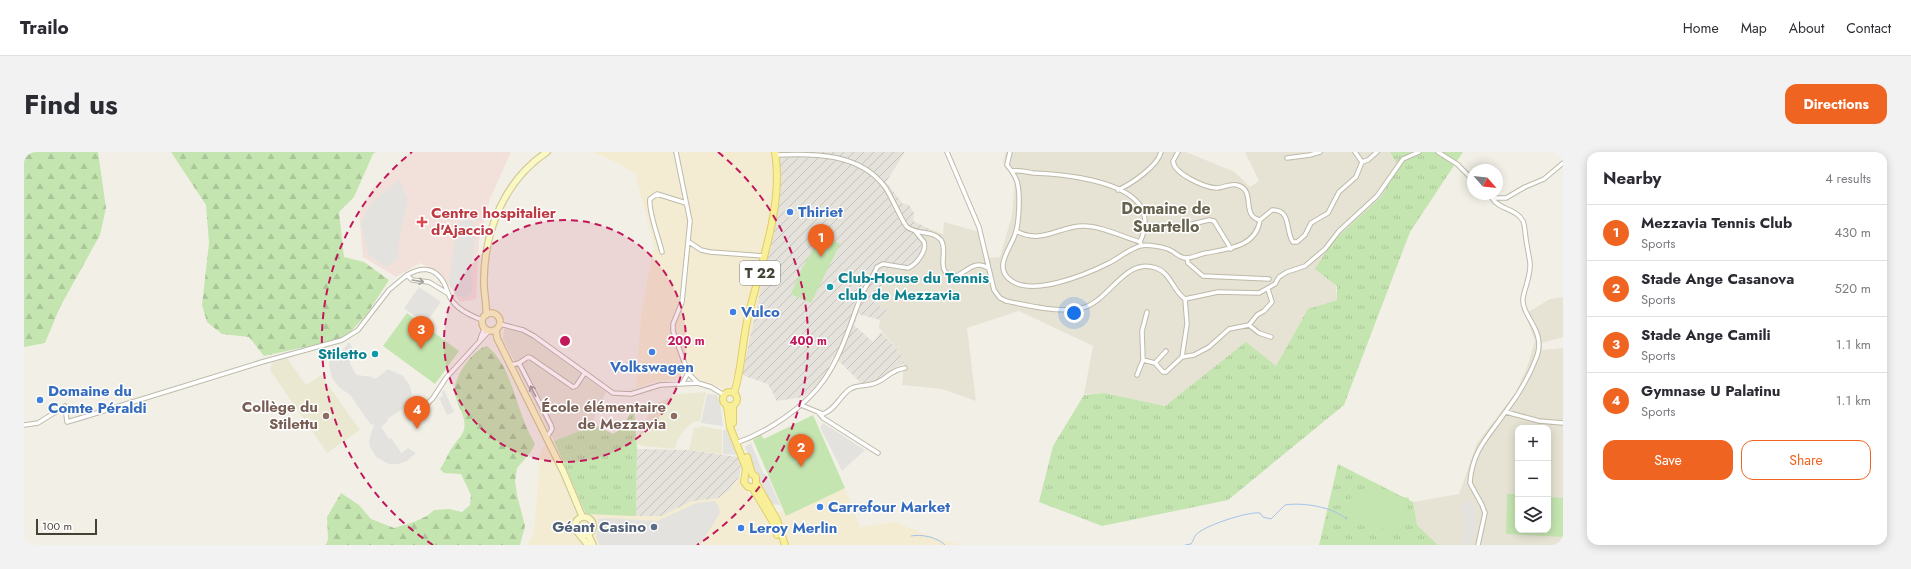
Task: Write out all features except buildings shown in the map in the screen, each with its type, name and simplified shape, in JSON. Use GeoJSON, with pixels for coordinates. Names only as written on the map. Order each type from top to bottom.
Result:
{"type":"FeatureCollection","features":[{"type":"Feature","properties":{"kind":"main road"},"geometry":{"type":"LineString","coordinates":[[490,330],[500,324],[499,318],[489,314],[486,305],[484,280],[485,259],[493,222],[508,193],[517,180],[530,166],[547,152]]}},
{"type":"Feature","properties":{"kind":"main road","name":"T 22"},"geometry":{"type":"LineString","coordinates":[[734,393],[748,319],[764,256],[774,205],[775,153]]}},
{"type":"Feature","properties":{"kind":"main road"},"geometry":{"type":"LineString","coordinates":[[489,314],[482,320],[497,338],[511,365],[547,437],[582,516],[591,519],[593,523],[593,527],[588,534]]}},
{"type":"Feature","properties":{"kind":"main road"},"geometry":{"type":"LineString","coordinates":[[727,392],[734,393],[737,396],[738,401],[730,406],[723,403],[724,395],[727,392]]}},
{"type":"Feature","properties":{"kind":"main road"},"geometry":{"type":"LineString","coordinates":[[730,406],[744,462],[749,474],[757,479],[754,485],[748,487],[744,484],[743,480],[749,474]]}},
{"type":"Feature","properties":{"kind":"main road"},"geometry":{"type":"LineString","coordinates":[[754,485],[772,522],[780,545]]}},
{"type":"Feature","properties":{"kind":"main road"},"geometry":{"type":"LineString","coordinates":[[754,485],[777,520],[785,545]]}},
{"type":"Feature","properties":{"kind":"main road"},"geometry":{"type":"LineString","coordinates":[[582,516],[576,521],[576,532],[588,545]]}},
{"type":"Feature","properties":{"kind":"main road"},"geometry":{"type":"LineString","coordinates":[[579,534],[588,534]]}},
{"type":"Feature","properties":{"kind":"main road"},"geometry":{"type":"LineString","coordinates":[[588,534],[593,545]]}},
{"type":"Feature","properties":{"kind":"street"},"geometry":{"type":"LineString","coordinates":[[676,152],[690,220],[682,302],[673,324],[673,331],[688,373],[698,383]]}},
{"type":"Feature","properties":{"kind":"street"},"geometry":{"type":"LineString","coordinates":[[947,152],[979,228],[994,290],[1000,298],[1006,301],[1044,308],[1081,308],[1098,300],[1125,275],[1142,267],[1156,268],[1166,274],[1178,294],[1185,299],[1218,292],[1259,292],[1268,289],[1275,284],[1279,277],[1287,272],[1302,267],[1325,249],[1339,231],[1377,196],[1403,159],[1419,152]]}},
{"type":"Feature","properties":{"kind":"street"},"geometry":{"type":"LineString","coordinates":[[1010,152],[1007,165],[1012,171],[1018,186],[1016,231],[1002,266],[1005,274],[1010,280],[1030,285],[1059,283],[1108,264],[1141,244],[1146,225],[1144,212],[1133,198],[1102,184],[1059,174],[1012,171]]}},
{"type":"Feature","properties":{"kind":"street"},"geometry":{"type":"LineString","coordinates":[[1118,190],[1131,183],[1154,165],[1161,152]]}},
{"type":"Feature","properties":{"kind":"street"},"geometry":{"type":"LineString","coordinates":[[1178,152],[1173,161],[1178,172],[1208,187],[1217,188],[1233,184],[1244,188],[1248,192],[1250,215],[1260,220]]}},
{"type":"Feature","properties":{"kind":"street"},"geometry":{"type":"LineString","coordinates":[[1287,158],[1320,152]]}},
{"type":"Feature","properties":{"kind":"street"},"geometry":{"type":"LineString","coordinates":[[1355,152],[1362,162]]}},
{"type":"Feature","properties":{"kind":"street"},"geometry":{"type":"LineString","coordinates":[[1016,231],[1029,236],[1051,235],[1076,226],[1085,226],[1141,244],[1166,248],[1180,256],[1187,258],[1243,246],[1257,230],[1260,220],[1272,210],[1281,212],[1287,219],[1290,238],[1293,242],[1298,242],[1302,240],[1311,223],[1328,214],[1339,192],[1356,177],[1362,162],[1368,160],[1377,152]]}},
{"type":"Feature","properties":{"kind":"street"},"geometry":{"type":"LineString","coordinates":[[1438,152],[1457,164],[1467,174]]}},
{"type":"Feature","properties":{"kind":"street"},"geometry":{"type":"LineString","coordinates":[[775,153],[801,153],[834,156],[867,171],[884,186],[907,226],[915,231],[930,234],[941,240],[943,268],[949,276],[957,276],[970,266],[978,265],[988,268]]}},
{"type":"Feature","properties":{"kind":"street"},"geometry":{"type":"LineString","coordinates":[[1503,198],[1506,198],[1525,187],[1544,179],[1563,164]]}},
{"type":"Feature","properties":{"kind":"street"},"geometry":{"type":"LineString","coordinates":[[662,252],[650,209],[650,199],[657,194],[662,194],[686,202]]}},
{"type":"Feature","properties":{"kind":"street"},"geometry":{"type":"LineString","coordinates":[[1478,545],[1484,513],[1482,505],[1472,488],[1470,477],[1482,442],[1506,412],[1530,371],[1537,354],[1538,341],[1534,324],[1526,312],[1523,300],[1530,264],[1524,226],[1519,216],[1514,211],[1495,203],[1493,200]]}},
{"type":"Feature","properties":{"kind":"street"},"geometry":{"type":"LineString","coordinates":[[1180,227],[1209,220],[1214,221],[1231,248]]}},
{"type":"Feature","properties":{"kind":"street"},"geometry":{"type":"LineString","coordinates":[[738,442],[763,431],[786,417],[801,405],[824,380],[856,312],[864,288],[873,276],[877,267],[883,264],[908,268],[915,264],[925,245],[915,231]]}},
{"type":"Feature","properties":{"kind":"street"},"geometry":{"type":"LineString","coordinates":[[689,242],[701,250],[710,252],[764,256]]}},
{"type":"Feature","properties":{"kind":"street"},"geometry":{"type":"LineString","coordinates":[[1187,258],[1188,263],[1203,276],[1269,279]]}},
{"type":"Feature","properties":{"kind":"street"},"geometry":{"type":"LineString","coordinates":[[24,425],[38,423],[65,406],[66,422],[262,362],[342,340],[358,330],[389,290],[407,274],[423,268],[431,270],[444,283],[447,293],[454,304],[462,310],[482,320]]}},
{"type":"Feature","properties":{"kind":"street"},"geometry":{"type":"LineString","coordinates":[[407,274],[412,280],[429,282],[447,293]]}},
{"type":"Feature","properties":{"kind":"street"},"geometry":{"type":"LineString","coordinates":[[1143,360],[1155,363],[1163,372],[1166,372],[1182,357],[1202,352],[1229,329],[1249,325],[1257,315],[1268,307],[1272,302],[1268,289]]}},
{"type":"Feature","properties":{"kind":"street"},"geometry":{"type":"LineString","coordinates":[[1182,357],[1187,324],[1185,299]]}},
{"type":"Feature","properties":{"kind":"street"},"geometry":{"type":"LineString","coordinates":[[1137,375],[1143,360],[1142,331],[1147,312]]}},
{"type":"Feature","properties":{"kind":"street"},"geometry":{"type":"LineString","coordinates":[[500,324],[522,330],[534,336],[584,374],[613,393],[622,395],[660,385],[698,383],[711,387],[724,395]]}},
{"type":"Feature","properties":{"kind":"street"},"geometry":{"type":"LineString","coordinates":[[1249,325],[1259,333],[1271,337]]}},
{"type":"Feature","properties":{"kind":"street"},"geometry":{"type":"LineString","coordinates":[[423,408],[433,398],[446,378],[490,330]]}},
{"type":"Feature","properties":{"kind":"street"},"geometry":{"type":"LineString","coordinates":[[1155,363],[1166,351]]}},
{"type":"Feature","properties":{"kind":"street"},"geometry":{"type":"LineString","coordinates":[[511,365],[519,363],[528,357],[531,358],[573,387],[576,386],[584,374]]}},
{"type":"Feature","properties":{"kind":"street"},"geometry":{"type":"LineString","coordinates":[[519,363],[552,429],[547,437]]}},
{"type":"Feature","properties":{"kind":"street"},"geometry":{"type":"LineString","coordinates":[[801,405],[823,414],[831,411],[849,390],[854,387],[873,384],[896,369],[905,368]]}},
{"type":"Feature","properties":{"kind":"street"},"geometry":{"type":"LineString","coordinates":[[682,384],[688,373]]}},
{"type":"Feature","properties":{"kind":"street"},"geometry":{"type":"LineString","coordinates":[[817,412],[823,418],[878,453]]}},
{"type":"Feature","properties":{"kind":"street"},"geometry":{"type":"LineString","coordinates":[[1506,412],[1539,421],[1563,423]]}},
{"type":"Feature","properties":{"kind":"shaded area","name":"Centre hospitalier d'Ajaccio"},"geometry":{"type":"Polygon","coordinates":[[[411,152],[511,152],[490,199],[479,240],[476,299],[460,302],[441,274],[420,263],[396,277],[363,257],[359,213],[372,189],[411,152]]]}},
{"type":"Feature","properties":{"kind":"shaded area"},"geometry":{"type":"Polygon","coordinates":[[[592,152],[778,152],[779,205],[766,267],[742,375],[735,373],[728,389],[699,380],[691,371],[683,372],[681,377],[676,379],[655,382],[636,388],[641,315],[654,245],[635,173],[592,152]]]}},
{"type":"Feature","properties":{"kind":"shaded area"},"geometry":{"type":"Polygon","coordinates":[[[778,152],[905,152],[886,182],[903,204],[909,205],[914,213],[913,221],[928,228],[924,235],[927,246],[917,269],[905,271],[897,268],[886,269],[877,305],[887,310],[880,320],[858,314],[854,325],[873,342],[881,332],[900,353],[904,363],[894,368],[876,382],[862,384],[833,357],[823,380],[804,397],[777,401],[768,384],[742,375],[779,205],[778,152]]]}},
{"type":"Feature","properties":{"kind":"shaded area"},"geometry":{"type":"Polygon","coordinates":[[[1006,152],[1186,152],[1235,172],[1250,187],[1259,181],[1245,152],[1390,152],[1400,167],[1381,197],[1332,242],[1337,300],[1308,309],[1276,366],[1196,382],[1165,406],[1104,393],[1084,394],[1093,346],[1019,311],[967,328],[976,401],[942,389],[902,385],[904,363],[900,353],[879,328],[880,320],[887,310],[877,305],[886,269],[897,268],[928,228],[943,234],[944,222],[983,233],[988,258],[1000,257],[1012,215],[1015,179],[1003,162],[1006,152]]]}},
{"type":"Feature","properties":{"kind":"shaded area"},"geometry":{"type":"Polygon","coordinates":[[[399,180],[408,200],[399,238],[398,258],[386,268],[368,254],[361,223],[371,203],[399,180]]]}},
{"type":"Feature","properties":{"kind":"shaded area"},"geometry":{"type":"Polygon","coordinates":[[[464,219],[472,221],[476,229],[471,269],[472,292],[465,298],[456,295],[449,283],[457,224],[464,219]]]}},
{"type":"Feature","properties":{"kind":"shaded area"},"geometry":{"type":"Polygon","coordinates":[[[419,287],[441,302],[425,324],[404,308],[419,287]]]}},
{"type":"Feature","properties":{"kind":"shaded area"},"geometry":{"type":"Polygon","coordinates":[[[1563,297],[1563,337],[1542,343],[1542,350],[1563,348],[1563,545],[1438,545],[1416,525],[1413,502],[1459,494],[1477,443],[1516,392],[1527,367],[1535,341],[1525,314],[1550,299],[1563,297]]]}},
{"type":"Feature","properties":{"kind":"shaded area"},"geometry":{"type":"Polygon","coordinates":[[[504,329],[512,329],[529,336],[606,392],[590,427],[554,441],[503,339],[504,329]]]}},
{"type":"Feature","properties":{"kind":"shaded area"},"geometry":{"type":"Polygon","coordinates":[[[349,342],[353,349],[350,362],[357,375],[372,377],[375,379],[386,370],[390,370],[403,376],[409,384],[412,393],[407,409],[404,408],[387,419],[388,421],[381,427],[389,439],[391,438],[401,452],[399,455],[408,448],[416,453],[407,461],[398,464],[389,464],[376,457],[370,447],[369,441],[374,424],[371,425],[350,395],[339,387],[332,378],[329,366],[331,349],[334,350],[335,348],[342,351],[349,342]]]}},
{"type":"Feature","properties":{"kind":"shaded area","name":"Collège du Stilettu"},"geometry":{"type":"Polygon","coordinates":[[[287,358],[306,385],[321,375],[360,430],[327,453],[270,370],[272,363],[287,358]]]}},
{"type":"Feature","properties":{"kind":"shaded area"},"geometry":{"type":"Polygon","coordinates":[[[444,390],[454,412],[447,415],[439,398],[443,396],[442,392],[444,390]]]}},
{"type":"Feature","properties":{"kind":"shaded area","name":"École élémentaire de Mezzavia"},"geometry":{"type":"Polygon","coordinates":[[[706,392],[700,421],[693,422],[684,430],[678,439],[675,449],[643,446],[637,444],[636,441],[653,405],[678,394],[706,392]]]}},
{"type":"Feature","properties":{"kind":"shaded area"},"geometry":{"type":"Polygon","coordinates":[[[707,394],[717,395],[720,403],[723,426],[701,423],[707,394]]]}},
{"type":"Feature","properties":{"kind":"shaded area"},"geometry":{"type":"Polygon","coordinates":[[[823,423],[865,450],[842,471],[820,427],[823,423]]]}},
{"type":"Feature","properties":{"kind":"shaded area"},"geometry":{"type":"Polygon","coordinates":[[[701,426],[722,430],[722,454],[689,450],[694,427],[700,428],[701,426]]]}},
{"type":"Feature","properties":{"kind":"shaded area"},"geometry":{"type":"Polygon","coordinates":[[[729,429],[740,455],[723,454],[723,430],[729,429]]]}},
{"type":"Feature","properties":{"kind":"shaded area"},"geometry":{"type":"Polygon","coordinates":[[[545,442],[552,455],[576,514],[661,516],[692,501],[719,498],[729,490],[739,477],[766,519],[783,510],[786,516],[845,488],[860,527],[894,522],[941,540],[963,545],[527,545],[534,534],[540,454],[545,442]]]}},
{"type":"Feature","properties":{"kind":"shaded area"},"geometry":{"type":"Polygon","coordinates":[[[751,443],[763,473],[767,475],[780,505],[770,504],[745,447],[751,443]]]}},
{"type":"Feature","properties":{"kind":"shaded area"},"geometry":{"type":"Polygon","coordinates":[[[637,449],[689,450],[738,457],[741,468],[739,477],[729,490],[719,498],[692,501],[661,516],[636,516],[637,449]]]}},
{"type":"Feature","properties":{"kind":"shaded area"},"geometry":{"type":"Polygon","coordinates":[[[1471,500],[1477,511],[1476,529],[1469,545],[1465,545],[1461,542],[1465,529],[1464,519],[1459,507],[1471,500]]]}},
{"type":"Feature","properties":{"kind":"shaded area","name":"Géant Casino"},"geometry":{"type":"Polygon","coordinates":[[[715,501],[718,505],[720,513],[700,545],[600,545],[596,537],[599,519],[605,518],[657,521],[697,503],[715,501]]]}},
{"type":"Feature","properties":{"kind":"green space"},"geometry":{"type":"Polygon","coordinates":[[[24,152],[98,152],[106,208],[100,235],[60,307],[45,343],[24,347],[24,152]]]}},
{"type":"Feature","properties":{"kind":"green space"},"geometry":{"type":"Polygon","coordinates":[[[171,152],[376,152],[373,154],[354,197],[339,212],[344,257],[364,262],[389,280],[367,314],[345,338],[264,356],[249,337],[222,334],[207,322],[202,305],[209,243],[206,205],[171,152]]]}},
{"type":"Feature","properties":{"kind":"green space"},"geometry":{"type":"Polygon","coordinates":[[[1390,152],[1463,152],[1410,232],[1344,405],[1228,500],[1102,526],[1039,502],[1053,446],[1084,395],[1104,393],[1165,406],[1246,342],[1276,366],[1308,309],[1337,300],[1337,286],[1315,269],[1332,242],[1381,197],[1399,167],[1390,152]]]}},
{"type":"Feature","properties":{"kind":"green space"},"geometry":{"type":"Polygon","coordinates":[[[822,234],[840,244],[811,303],[791,294],[801,270],[822,234]]]}},
{"type":"Feature","properties":{"kind":"green space"},"geometry":{"type":"Polygon","coordinates":[[[407,313],[459,351],[435,384],[383,346],[407,313]]]}},
{"type":"Feature","properties":{"kind":"green space"},"geometry":{"type":"Polygon","coordinates":[[[487,346],[501,362],[506,371],[525,424],[535,444],[530,453],[517,468],[515,481],[525,526],[520,545],[326,545],[328,539],[327,517],[341,493],[359,505],[371,519],[394,528],[414,522],[427,516],[434,510],[449,509],[462,512],[470,505],[471,495],[461,474],[444,473],[440,469],[462,433],[465,425],[455,394],[455,388],[460,373],[470,359],[481,348],[487,346]]]}},
{"type":"Feature","properties":{"kind":"green space"},"geometry":{"type":"Polygon","coordinates":[[[634,407],[637,449],[636,516],[586,514],[554,441],[595,425],[613,434],[622,428],[634,407]]]}},
{"type":"Feature","properties":{"kind":"green space"},"geometry":{"type":"Polygon","coordinates":[[[813,415],[845,488],[786,516],[753,440],[761,435],[764,439],[813,415]]]}},
{"type":"Feature","properties":{"kind":"green space"},"geometry":{"type":"Polygon","coordinates":[[[1338,464],[1413,502],[1417,525],[1438,545],[1319,545],[1338,464]]]}},
{"type":"Feature","properties":{"kind":"green space"},"geometry":{"type":"Polygon","coordinates":[[[1353,488],[1409,498],[1403,532],[1347,522],[1353,488]]]}},
{"type":"Feature","properties":{"kind":"green space"},"geometry":{"type":"Polygon","coordinates":[[[1507,494],[1515,494],[1515,533],[1551,533],[1551,497],[1563,498],[1563,537],[1506,534],[1507,494]]]}},
{"type":"Feature","properties":{"kind":"waterway"},"geometry":{"type":"LineString","coordinates":[[1185,545],[1191,544],[1195,536],[1206,528],[1246,514],[1260,513],[1263,517],[1271,519],[1285,505],[1300,504],[1317,506],[1334,511],[1346,519]]}},
{"type":"Feature","properties":{"kind":"waterway"},"geometry":{"type":"LineString","coordinates":[[911,536],[920,535],[929,537],[938,540],[945,545]]}},
{"type":"Feature","properties":{"kind":"place","name":"Thiriet"},"geometry":{"type":"Point","coordinates":[790,212]}},
{"type":"Feature","properties":{"kind":"place","name":"Centre hospitalier d'Ajaccio"},"geometry":{"type":"Point","coordinates":[422,222]}},
{"type":"Feature","properties":{"kind":"place","name":"Mezzavia Tennis Club"},"geometry":{"type":"Point","coordinates":[821,257]}},
{"type":"Feature","properties":{"kind":"place","name":"Club-House du Tennis club de Mezzavia"},"geometry":{"type":"Point","coordinates":[830,287]}},
{"type":"Feature","properties":{"kind":"place","name":"Vulco"},"geometry":{"type":"Point","coordinates":[733,312]}},
{"type":"Feature","properties":{"kind":"place","name":"Stade Ange Camili"},"geometry":{"type":"Point","coordinates":[421,349]}},
{"type":"Feature","properties":{"kind":"place","name":"Volkswagen"},"geometry":{"type":"Point","coordinates":[652,352]}},
{"type":"Feature","properties":{"kind":"place","name":"Stiletto"},"geometry":{"type":"Point","coordinates":[375,354]}},
{"type":"Feature","properties":{"kind":"place","name":"Domaine du Comte Péraldi"},"geometry":{"type":"Point","coordinates":[40,400]}},
{"type":"Feature","properties":{"kind":"place","name":"Collège du Stilettu"},"geometry":{"type":"Point","coordinates":[326,416]}},
{"type":"Feature","properties":{"kind":"place","name":"École élémentaire de Mezzavia"},"geometry":{"type":"Point","coordinates":[674,416]}},
{"type":"Feature","properties":{"kind":"place","name":"Gymnase U Palatinu"},"geometry":{"type":"Point","coordinates":[417,429]}},
{"type":"Feature","properties":{"kind":"place","name":"Stade Ange Casanova"},"geometry":{"type":"Point","coordinates":[801,467]}},
{"type":"Feature","properties":{"kind":"place","name":"Carrefour Market"},"geometry":{"type":"Point","coordinates":[820,507]}},
{"type":"Feature","properties":{"kind":"place","name":"Géant Casino"},"geometry":{"type":"Point","coordinates":[654,527]}},
{"type":"Feature","properties":{"kind":"place","name":"Leroy Merlin"},"geometry":{"type":"Point","coordinates":[741,528]}},
{"type":"Feature","properties":{"kind":"district","name":"Domaine de Suartello"},"geometry":{"type":"Point","coordinates":[1166,217]}}]}
